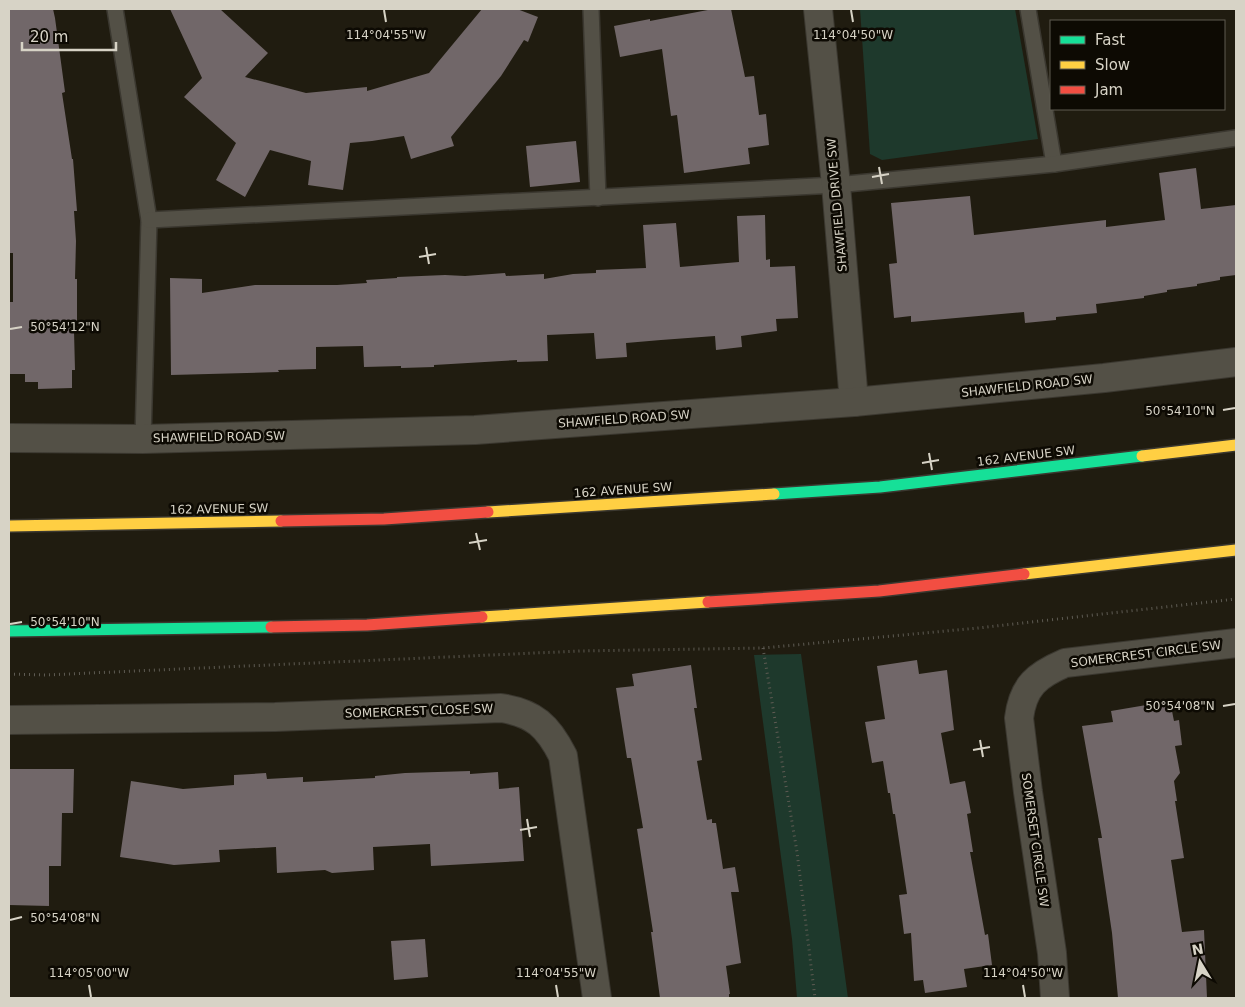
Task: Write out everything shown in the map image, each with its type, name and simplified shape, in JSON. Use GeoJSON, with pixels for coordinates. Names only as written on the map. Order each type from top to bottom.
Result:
{"type":"FeatureCollection","features":[{"type":"Feature","properties":{"kind":"main road","name":"162 AVENUE SW"},"geometry":{"type":"LineString","coordinates":[[9,526],[384,519],[841,490],[1236,446]]}},
{"type":"Feature","properties":{"kind":"main road"},"geometry":{"type":"LineString","coordinates":[[9,631],[367,625],[879,592],[1236,550]]}},
{"type":"Feature","properties":{"kind":"street","name":"SHAWFIELD DRIVE SW"},"geometry":{"type":"LineString","coordinates":[[818,9],[836,186],[854,402]]}},
{"type":"Feature","properties":{"kind":"street","name":"SHAWFIELD ROAD SW"},"geometry":{"type":"LineString","coordinates":[[9,438],[143,439],[475,430],[854,402],[1095,379],[1236,362]]}},
{"type":"Feature","properties":{"kind":"street","name":"SOMERCREST CIRCLE SW"},"geometry":{"type":"LineString","coordinates":[[1032,684],[1045,672],[1065,663],[1236,643]]}},
{"type":"Feature","properties":{"kind":"street","name":"SOMERSET CIRCLE SW"},"geometry":{"type":"LineString","coordinates":[[1032,684],[1021,706],[1019,718],[1052,953],[1055,998]]}},
{"type":"Feature","properties":{"kind":"street","name":"SOMERCREST CLOSE SW"},"geometry":{"type":"LineString","coordinates":[[9,720],[275,717],[501,708],[519,710],[535,718],[544,726],[555,739],[563,756],[597,998]]}},
{"type":"Feature","properties":{"kind":"lane"},"geometry":{"type":"LineString","coordinates":[[115,9],[149,220],[143,439]]}},
{"type":"Feature","properties":{"kind":"lane"},"geometry":{"type":"LineString","coordinates":[[591,9],[598,198]]}},
{"type":"Feature","properties":{"kind":"lane"},"geometry":{"type":"LineString","coordinates":[[1028,9],[1054,164]]}},
{"type":"Feature","properties":{"kind":"lane"},"geometry":{"type":"LineString","coordinates":[[149,220],[836,186],[1054,164],[1236,138]]}},
{"type":"Feature","properties":{"kind":"path"},"geometry":{"type":"LineString","coordinates":[[9,674],[56,674],[580,651],[763,648],[978,628],[1236,599]]}},
{"type":"Feature","properties":{"kind":"path"},"geometry":{"type":"LineString","coordinates":[[763,648],[797,852],[816,998]]}},
{"type":"Feature","properties":{"kind":"green space"},"geometry":{"type":"Polygon","coordinates":[[[860,9],[1015,9],[1038,139],[882,160],[870,154],[860,9]]]}},
{"type":"Feature","properties":{"kind":"green space"},"geometry":{"type":"Polygon","coordinates":[[[801,654],[848,998],[797,998],[792,939],[754,655],[801,654]]]}},
{"type":"Feature","properties":{"kind":"building"},"geometry":{"type":"Polygon","coordinates":[[[9,9],[53,9],[55,18],[65,92],[62,93],[73,159],[77,211],[74,211],[77,331],[74,331],[75,370],[72,370],[72,388],[38,389],[38,382],[25,382],[25,374],[9,374],[9,302],[13,302],[13,253],[9,253],[9,9]]]}},
{"type":"Feature","properties":{"kind":"building"},"geometry":{"type":"Polygon","coordinates":[[[170,9],[220,9],[268,53],[245,77],[306,93],[367,87],[367,91],[429,73],[482,9],[517,9],[538,17],[528,42],[524,40],[501,76],[451,137],[454,146],[411,159],[404,136],[350,143],[343,190],[308,185],[311,161],[270,150],[245,197],[216,180],[236,143],[184,97],[202,78],[170,9]]]}},
{"type":"Feature","properties":{"kind":"building"},"geometry":{"type":"Polygon","coordinates":[[[713,9],[731,9],[745,77],[754,76],[759,115],[766,114],[769,145],[748,148],[750,164],[684,173],[677,115],[671,116],[662,49],[620,57],[614,26],[713,9]]]}},
{"type":"Feature","properties":{"kind":"building"},"geometry":{"type":"Polygon","coordinates":[[[576,141],[580,182],[530,187],[526,146],[576,141]]]}},
{"type":"Feature","properties":{"kind":"building"},"geometry":{"type":"Polygon","coordinates":[[[1196,168],[1201,209],[1236,205],[1236,275],[1220,277],[1220,280],[1197,284],[1197,286],[1167,290],[1167,292],[1144,296],[1144,298],[1096,304],[1097,313],[1056,317],[1056,320],[1025,323],[1024,312],[911,322],[911,316],[894,318],[889,264],[897,263],[891,203],[970,196],[974,235],[1106,220],[1106,227],[1165,220],[1159,173],[1196,168]]]}},
{"type":"Feature","properties":{"kind":"building"},"geometry":{"type":"Polygon","coordinates":[[[765,215],[766,260],[770,259],[770,267],[795,266],[798,318],[776,319],[777,331],[741,336],[742,347],[716,350],[715,336],[661,340],[626,343],[627,357],[596,359],[594,333],[547,335],[548,361],[517,362],[517,360],[434,365],[434,367],[364,367],[363,346],[316,347],[316,369],[171,375],[170,278],[202,279],[202,293],[255,285],[337,285],[367,283],[366,280],[397,277],[445,275],[465,276],[505,273],[506,276],[544,274],[544,279],[573,274],[596,273],[596,270],[646,268],[643,225],[676,223],[680,267],[739,262],[737,216],[765,215]]]}},
{"type":"Feature","properties":{"kind":"building"},"geometry":{"type":"Polygon","coordinates":[[[917,660],[919,674],[947,670],[954,730],[941,733],[950,784],[965,781],[971,813],[967,814],[973,852],[970,852],[985,935],[988,934],[992,965],[964,969],[967,987],[925,993],[923,980],[914,981],[911,933],[904,934],[899,895],[907,894],[895,814],[893,814],[890,793],[888,793],[883,761],[872,763],[865,722],[885,719],[877,666],[917,660]]]}},
{"type":"Feature","properties":{"kind":"building"},"geometry":{"type":"Polygon","coordinates":[[[691,665],[697,708],[694,708],[702,760],[697,761],[707,820],[712,819],[712,823],[716,823],[723,869],[735,867],[739,892],[731,892],[741,963],[726,966],[729,998],[660,998],[651,932],[653,932],[637,829],[643,828],[631,758],[627,758],[616,688],[634,686],[632,674],[691,665]]]}},
{"type":"Feature","properties":{"kind":"building"},"geometry":{"type":"Polygon","coordinates":[[[1170,701],[1174,721],[1179,720],[1182,745],[1175,746],[1180,773],[1174,781],[1177,801],[1175,801],[1184,858],[1171,860],[1182,932],[1204,930],[1207,998],[1118,998],[1112,933],[1098,838],[1102,838],[1082,726],[1113,722],[1111,711],[1170,701]]]}},
{"type":"Feature","properties":{"kind":"building"},"geometry":{"type":"Polygon","coordinates":[[[9,769],[74,769],[73,813],[62,813],[61,866],[49,866],[49,906],[9,905],[9,769]]]}},
{"type":"Feature","properties":{"kind":"building"},"geometry":{"type":"Polygon","coordinates":[[[470,771],[470,774],[498,772],[499,789],[519,787],[524,861],[431,866],[430,844],[373,847],[374,870],[332,873],[325,870],[277,873],[276,847],[219,850],[220,862],[174,865],[120,857],[131,781],[183,789],[234,785],[234,775],[266,773],[267,779],[303,777],[303,782],[375,778],[375,776],[405,773],[470,771]]]}},
{"type":"Feature","properties":{"kind":"building"},"geometry":{"type":"Polygon","coordinates":[[[425,939],[428,977],[394,980],[391,941],[425,939]]]}},
{"type":"Feature","properties":{"kind":"traffic: fast"},"geometry":{"type":"LineString","coordinates":[[774,494],[880,487],[1142,456]]}},
{"type":"Feature","properties":{"kind":"traffic: fast"},"geometry":{"type":"LineString","coordinates":[[9,631],[271,627]]}},
{"type":"Feature","properties":{"kind":"traffic: slow"},"geometry":{"type":"LineString","coordinates":[[1142,456],[1236,445]]}},
{"type":"Feature","properties":{"kind":"traffic: slow"},"geometry":{"type":"LineString","coordinates":[[488,512],[774,494]]}},
{"type":"Feature","properties":{"kind":"traffic: slow"},"geometry":{"type":"LineString","coordinates":[[9,526],[281,521]]}},
{"type":"Feature","properties":{"kind":"traffic: slow"},"geometry":{"type":"LineString","coordinates":[[1024,574],[1236,550]]}},
{"type":"Feature","properties":{"kind":"traffic: slow"},"geometry":{"type":"LineString","coordinates":[[482,617],[708,602]]}},
{"type":"Feature","properties":{"kind":"traffic: jam"},"geometry":{"type":"LineString","coordinates":[[281,521],[384,519],[488,512]]}},
{"type":"Feature","properties":{"kind":"traffic: jam"},"geometry":{"type":"LineString","coordinates":[[708,602],[879,591],[1024,574]]}},
{"type":"Feature","properties":{"kind":"traffic: jam"},"geometry":{"type":"LineString","coordinates":[[271,627],[367,625],[482,617]]}}]}
